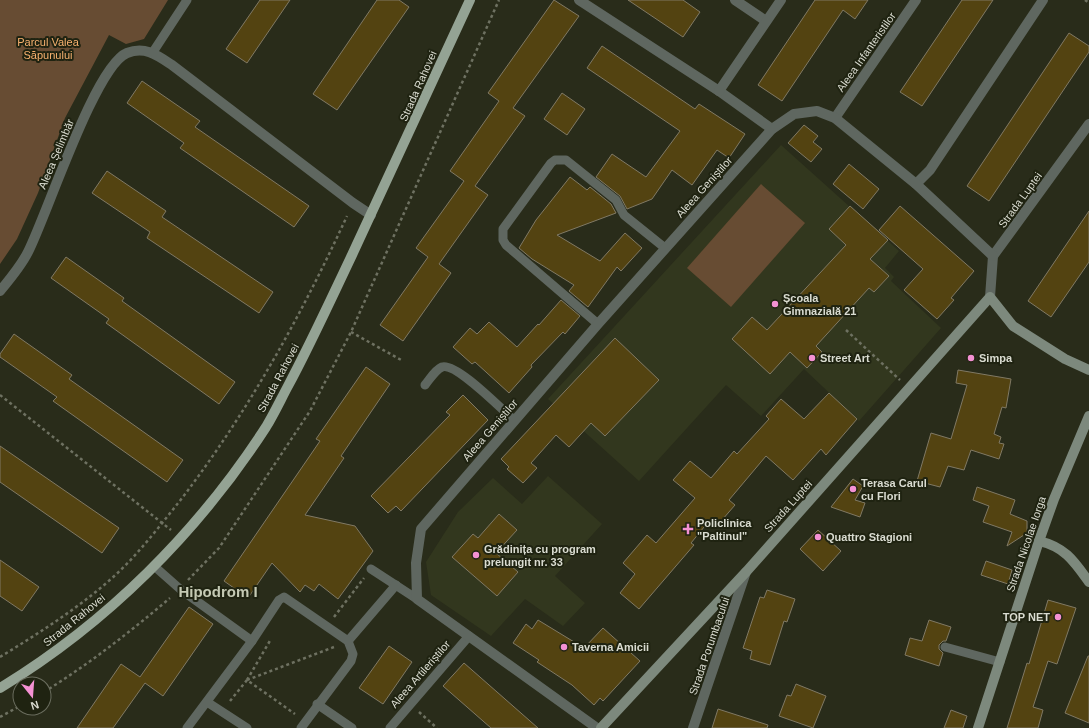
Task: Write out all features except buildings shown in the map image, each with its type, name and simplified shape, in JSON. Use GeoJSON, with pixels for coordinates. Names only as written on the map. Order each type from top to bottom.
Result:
{"type":"FeatureCollection","features":[{"type":"Feature","properties":{"kind":"main road","name":"Strada Rahovei"},"geometry":{"type":"LineString","coordinates":[[0,688],[54,653],[85,628],[154,566],[181,538],[235,471],[267,425],[322,320],[470,0]]}},
{"type":"Feature","properties":{"kind":"street"},"geometry":{"type":"LineString","coordinates":[[580,0],[719,91],[772,129]]}},
{"type":"Feature","properties":{"kind":"street"},"geometry":{"type":"LineString","coordinates":[[735,0],[766,21]]}},
{"type":"Feature","properties":{"kind":"street"},"geometry":{"type":"LineString","coordinates":[[719,91],[781,0]]}},
{"type":"Feature","properties":{"kind":"street","name":"Aleea Infanteristilor"},"geometry":{"type":"LineString","coordinates":[[835,118],[916,0]]}},
{"type":"Feature","properties":{"kind":"street"},"geometry":{"type":"LineString","coordinates":[[916,184],[930,170],[1043,0]]}},
{"type":"Feature","properties":{"kind":"street","name":"Aleea Șelimbăr"},"geometry":{"type":"LineString","coordinates":[[0,291],[27,253],[93,98],[114,63],[126,53],[142,50],[152,52]]}},
{"type":"Feature","properties":{"kind":"street"},"geometry":{"type":"LineString","coordinates":[[152,52],[172,64],[353,203],[371,215]]}},
{"type":"Feature","properties":{"kind":"street","name":"Aleea Geniștilor"},"geometry":{"type":"LineString","coordinates":[[417,599],[416,563],[421,529],[514,420],[665,248],[772,129],[794,114],[817,111],[835,118],[916,184],[993,256]]}},
{"type":"Feature","properties":{"kind":"street","name":"Strada Luptei"},"geometry":{"type":"LineString","coordinates":[[993,256],[1089,124]]}},
{"type":"Feature","properties":{"kind":"street"},"geometry":{"type":"LineString","coordinates":[[993,256],[990,297],[1013,326],[1065,359],[1089,370]]}},
{"type":"Feature","properties":{"kind":"street","name":"Strada Luptei"},"geometry":{"type":"LineString","coordinates":[[602,728],[746,572],[990,297]]}},
{"type":"Feature","properties":{"kind":"street","name":"Strada Nicolae Iorga"},"geometry":{"type":"LineString","coordinates":[[978,728],[1039,541],[1054,499],[1089,416]]}},
{"type":"Feature","properties":{"kind":"street"},"geometry":{"type":"LineString","coordinates":[[1039,541],[1063,550],[1089,582]]}},
{"type":"Feature","properties":{"kind":"street","name":"Strada Porumbacului"},"geometry":{"type":"LineString","coordinates":[[693,728],[746,572]]}},
{"type":"Feature","properties":{"kind":"street"},"geometry":{"type":"LineString","coordinates":[[417,599],[597,728]]}},
{"type":"Feature","properties":{"kind":"lane"},"geometry":{"type":"LineString","coordinates":[[152,52],[187,0]]}},
{"type":"Feature","properties":{"kind":"lane"},"geometry":{"type":"LineString","coordinates":[[598,324],[506,245],[503,240],[503,229],[551,163],[555,160],[566,160],[616,200],[624,215],[665,248]]}},
{"type":"Feature","properties":{"kind":"lane"},"geometry":{"type":"LineString","coordinates":[[425,385],[442,367],[448,366],[467,378],[514,420]]}},
{"type":"Feature","properties":{"kind":"lane"},"geometry":{"type":"LineString","coordinates":[[154,566],[180,588],[252,641]]}},
{"type":"Feature","properties":{"kind":"lane"},"geometry":{"type":"LineString","coordinates":[[371,569],[417,599]]}},
{"type":"Feature","properties":{"kind":"lane"},"geometry":{"type":"LineString","coordinates":[[348,641],[396,585]]}},
{"type":"Feature","properties":{"kind":"lane"},"geometry":{"type":"LineString","coordinates":[[187,728],[252,641],[279,600],[284,597],[328,625],[348,641],[353,654],[351,661],[317,704],[303,725]]}},
{"type":"Feature","properties":{"kind":"lane","name":"Aleea Artileriștilor"},"geometry":{"type":"LineString","coordinates":[[390,728],[469,636]]}},
{"type":"Feature","properties":{"kind":"lane"},"geometry":{"type":"LineString","coordinates":[[945,647],[1000,662]]}},
{"type":"Feature","properties":{"kind":"lane"},"geometry":{"type":"LineString","coordinates":[[207,702],[247,728]]}},
{"type":"Feature","properties":{"kind":"lane"},"geometry":{"type":"LineString","coordinates":[[317,704],[352,728]]}},
{"type":"Feature","properties":{"kind":"path"},"geometry":{"type":"LineString","coordinates":[[1086,0],[1089,3]]}},
{"type":"Feature","properties":{"kind":"path"},"geometry":{"type":"LineString","coordinates":[[0,657],[68,613],[111,579],[133,558],[162,523],[215,454],[252,395],[321,272],[353,203]]}},
{"type":"Feature","properties":{"kind":"path"},"geometry":{"type":"LineString","coordinates":[[846,330],[900,380]]}},
{"type":"Feature","properties":{"kind":"path"},"geometry":{"type":"LineString","coordinates":[[351,332],[402,361]]}},
{"type":"Feature","properties":{"kind":"path"},"geometry":{"type":"LineString","coordinates":[[0,395],[181,538]]}},
{"type":"Feature","properties":{"kind":"path"},"geometry":{"type":"LineString","coordinates":[[328,625],[371,569]]}},
{"type":"Feature","properties":{"kind":"path"},"geometry":{"type":"LineString","coordinates":[[222,712],[247,680],[348,641]]}},
{"type":"Feature","properties":{"kind":"path"},"geometry":{"type":"LineString","coordinates":[[247,680],[303,725]]}},
{"type":"Feature","properties":{"kind":"path"},"geometry":{"type":"LineString","coordinates":[[410,704],[436,728]]}},
{"type":"Feature","properties":{"kind":"path"},"geometry":{"type":"LineString","coordinates":[[0,717],[12,710]]}},
{"type":"Feature","properties":{"kind":"shaded area","name":"Școala Gimnazială 21"},"geometry":{"type":"Polygon","coordinates":[[[781,145],[899,251],[885,268],[894,277],[891,281],[941,328],[859,421],[804,369],[761,416],[726,385],[639,481],[548,399],[781,145]]]}},
{"type":"Feature","properties":{"kind":"shaded area"},"geometry":{"type":"Polygon","coordinates":[[[548,476],[602,524],[555,576],[585,603],[563,626],[525,599],[491,636],[431,595],[426,562],[458,512],[493,478],[522,504],[548,476]]]}},
{"type":"Feature","properties":{"kind":"green space","name":"Parcul Valea Săpunului"},"geometry":{"type":"Polygon","coordinates":[[[0,0],[168,0],[144,39],[126,44],[109,35],[65,118],[38,193],[17,239],[0,264],[0,0]]]}},
{"type":"Feature","properties":{"kind":"green space"},"geometry":{"type":"Polygon","coordinates":[[[761,184],[805,223],[731,307],[687,268],[761,184]]]}},
{"type":"Feature","properties":{"kind":"place","name":"Școala Gimnazială 21"},"geometry":{"type":"Point","coordinates":[775,304]}},
{"type":"Feature","properties":{"kind":"place","name":"Street Art"},"geometry":{"type":"Point","coordinates":[812,358]}},
{"type":"Feature","properties":{"kind":"place","name":"Simpa"},"geometry":{"type":"Point","coordinates":[971,358]}},
{"type":"Feature","properties":{"kind":"place","name":"Terasa Carul cu Flori"},"geometry":{"type":"Point","coordinates":[853,489]}},
{"type":"Feature","properties":{"kind":"place","name":"Policlinica \"Paltinul\""},"geometry":{"type":"Point","coordinates":[688,529]}},
{"type":"Feature","properties":{"kind":"place","name":"Quattro Stagioni"},"geometry":{"type":"Point","coordinates":[818,537]}},
{"type":"Feature","properties":{"kind":"place","name":"Grădinița cu program prelungit nr. 33"},"geometry":{"type":"Point","coordinates":[476,555]}},
{"type":"Feature","properties":{"kind":"place","name":"TOP NET"},"geometry":{"type":"Point","coordinates":[1058,617]}},
{"type":"Feature","properties":{"kind":"place","name":"Taverna Amicii"},"geometry":{"type":"Point","coordinates":[564,647]}},
{"type":"Feature","properties":{"kind":"district","name":"Hipodrom I"},"geometry":{"type":"Point","coordinates":[218,592]}}]}
